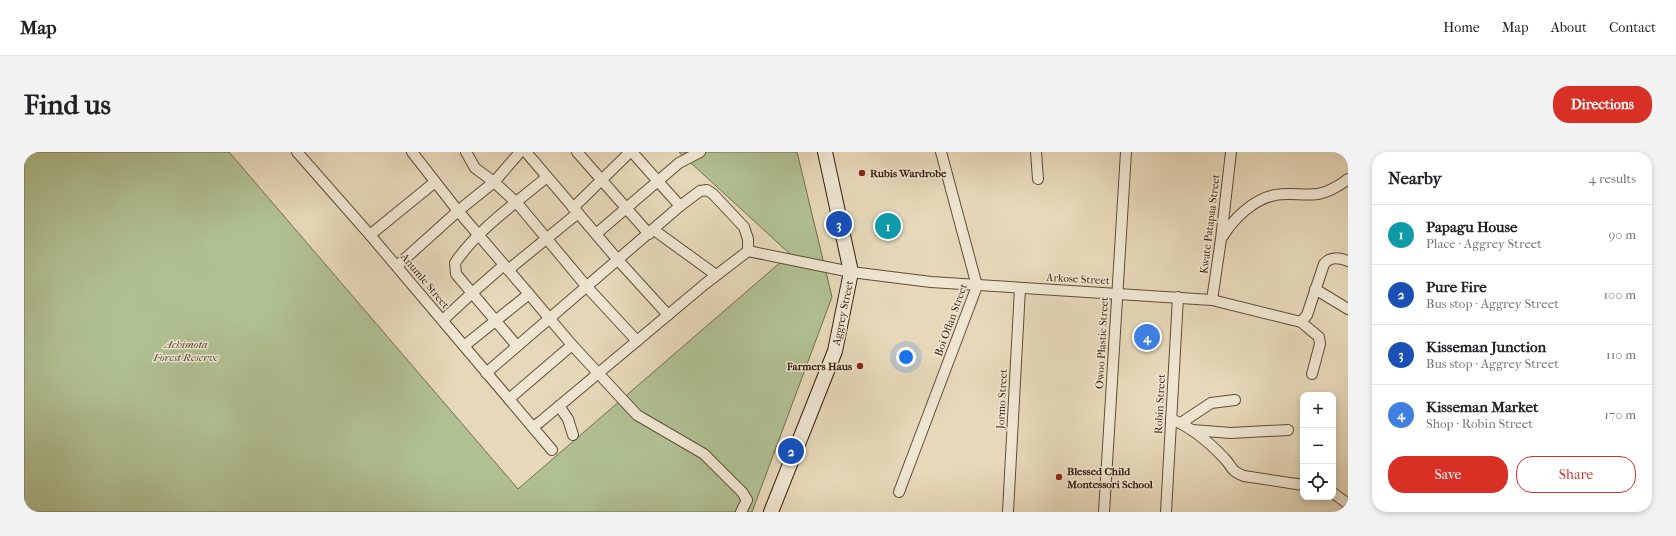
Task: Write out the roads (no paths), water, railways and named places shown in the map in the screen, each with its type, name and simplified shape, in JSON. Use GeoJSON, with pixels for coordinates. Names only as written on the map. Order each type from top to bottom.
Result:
{"type":"FeatureCollection","features":[{"type":"Feature","properties":{"kind":"main road","name":"Aggrey Street"},"geometry":{"type":"LineString","coordinates":[[771,512],[835,351],[851,272],[825,152]]}},
{"type":"Feature","properties":{"kind":"street","name":"Anumle Street"},"geometry":{"type":"LineString","coordinates":[[298,152],[397,266],[552,450]]}},
{"type":"Feature","properties":{"kind":"street"},"geometry":{"type":"LineString","coordinates":[[412,152],[528,294],[572,345],[638,415],[704,454],[742,492],[747,500],[742,512]]}},
{"type":"Feature","properties":{"kind":"street"},"geometry":{"type":"LineString","coordinates":[[466,152],[475,168],[494,182],[517,203],[587,287],[637,341]]}},
{"type":"Feature","properties":{"kind":"street"},"geometry":{"type":"LineString","coordinates":[[397,266],[458,210],[494,182],[520,152]]}},
{"type":"Feature","properties":{"kind":"street"},"geometry":{"type":"LineString","coordinates":[[526,152],[618,260],[668,315]]}},
{"type":"Feature","properties":{"kind":"street"},"geometry":{"type":"LineString","coordinates":[[577,152],[627,209],[651,232],[716,275]]}},
{"type":"Feature","properties":{"kind":"street"},"geometry":{"type":"LineString","coordinates":[[443,320],[472,293],[547,238],[631,152],[680,206]]}},
{"type":"Feature","properties":{"kind":"street"},"geometry":{"type":"LineString","coordinates":[[596,234],[679,163],[700,152]]}},
{"type":"Feature","properties":{"kind":"street","name":"Boi Oflan Street"},"geometry":{"type":"LineString","coordinates":[[899,492],[977,286],[941,152]]}},
{"type":"Feature","properties":{"kind":"street"},"geometry":{"type":"LineString","coordinates":[[1036,152],[1038,179]]}},
{"type":"Feature","properties":{"kind":"street","name":"Owoo Plastic Street"},"geometry":{"type":"LineString","coordinates":[[1104,512],[1126,152]]}},
{"type":"Feature","properties":{"kind":"street","name":"Kwate Patapaa Street"},"geometry":{"type":"LineString","coordinates":[[1212,300],[1231,152]]}},
{"type":"Feature","properties":{"kind":"street"},"geometry":{"type":"LineString","coordinates":[[518,346],[456,274],[455,263],[460,255],[479,235],[547,177]]}},
{"type":"Feature","properties":{"kind":"street"},"geometry":{"type":"LineString","coordinates":[[1221,239],[1230,224],[1241,214],[1263,199],[1274,195],[1318,194],[1337,187],[1348,180]]}},
{"type":"Feature","properties":{"kind":"street"},"geometry":{"type":"LineString","coordinates":[[370,235],[435,182]]}},
{"type":"Feature","properties":{"kind":"street"},"geometry":{"type":"LineString","coordinates":[[486,372],[680,206],[700,191],[707,190],[744,228],[748,239],[748,251],[716,275],[540,422],[533,426]]}},
{"type":"Feature","properties":{"kind":"street","name":"Arkose Street"},"geometry":{"type":"LineString","coordinates":[[748,251],[851,272],[977,286],[1212,300],[1301,322]]}},
{"type":"Feature","properties":{"kind":"street"},"geometry":{"type":"LineString","coordinates":[[1312,374],[1320,344],[1319,337],[1301,322],[1307,314],[1324,264],[1328,260],[1337,258],[1348,261]]}},
{"type":"Feature","properties":{"kind":"street","name":"Jormo Street"},"geometry":{"type":"LineString","coordinates":[[1008,512],[1020,288]]}},
{"type":"Feature","properties":{"kind":"street"},"geometry":{"type":"LineString","coordinates":[[1315,289],[1348,309]]}},
{"type":"Feature","properties":{"kind":"street"},"geometry":{"type":"LineString","coordinates":[[464,346],[528,294]]}},
{"type":"Feature","properties":{"kind":"street","name":"Robin Street"},"geometry":{"type":"LineString","coordinates":[[1166,512],[1178,297]]}},
{"type":"Feature","properties":{"kind":"street"},"geometry":{"type":"LineString","coordinates":[[509,399],[572,345]]}},
{"type":"Feature","properties":{"kind":"street"},"geometry":{"type":"LineString","coordinates":[[1181,423],[1211,402],[1235,400]]}},
{"type":"Feature","properties":{"kind":"street"},"geometry":{"type":"LineString","coordinates":[[559,406],[568,419],[573,435]]}},
{"type":"Feature","properties":{"kind":"street"},"geometry":{"type":"LineString","coordinates":[[1171,419],[1192,430],[1225,458],[1232,470],[1236,473],[1244,476],[1300,485]]}},
{"type":"Feature","properties":{"kind":"street"},"geometry":{"type":"LineString","coordinates":[[1192,430],[1231,433],[1288,430]]}},
{"type":"Feature","properties":{"kind":"street"},"geometry":{"type":"LineString","coordinates":[[1336,495],[1348,504]]}},
{"type":"Feature","properties":{"kind":"place","name":"Rubis Wardrobe"},"geometry":{"type":"Point","coordinates":[862,173]}},
{"type":"Feature","properties":{"kind":"place","name":"Kisseman Junction"},"geometry":{"type":"Point","coordinates":[839,224]}},
{"type":"Feature","properties":{"kind":"place","name":"Papagu House"},"geometry":{"type":"Point","coordinates":[888,226]}},
{"type":"Feature","properties":{"kind":"place","name":"Kisseman Market"},"geometry":{"type":"Point","coordinates":[1147,337]}},
{"type":"Feature","properties":{"kind":"place","name":"Farmers Haus"},"geometry":{"type":"Point","coordinates":[860,366]}},
{"type":"Feature","properties":{"kind":"place","name":"Pure Fire"},"geometry":{"type":"Point","coordinates":[791,451]}},
{"type":"Feature","properties":{"kind":"place","name":"Blessed Child Montessori School"},"geometry":{"type":"Point","coordinates":[1059,477]}},
{"type":"Feature","properties":{"kind":"park label","name":"Achimota Forest Reserve"},"geometry":{"type":"Point","coordinates":[186,350]}}]}
